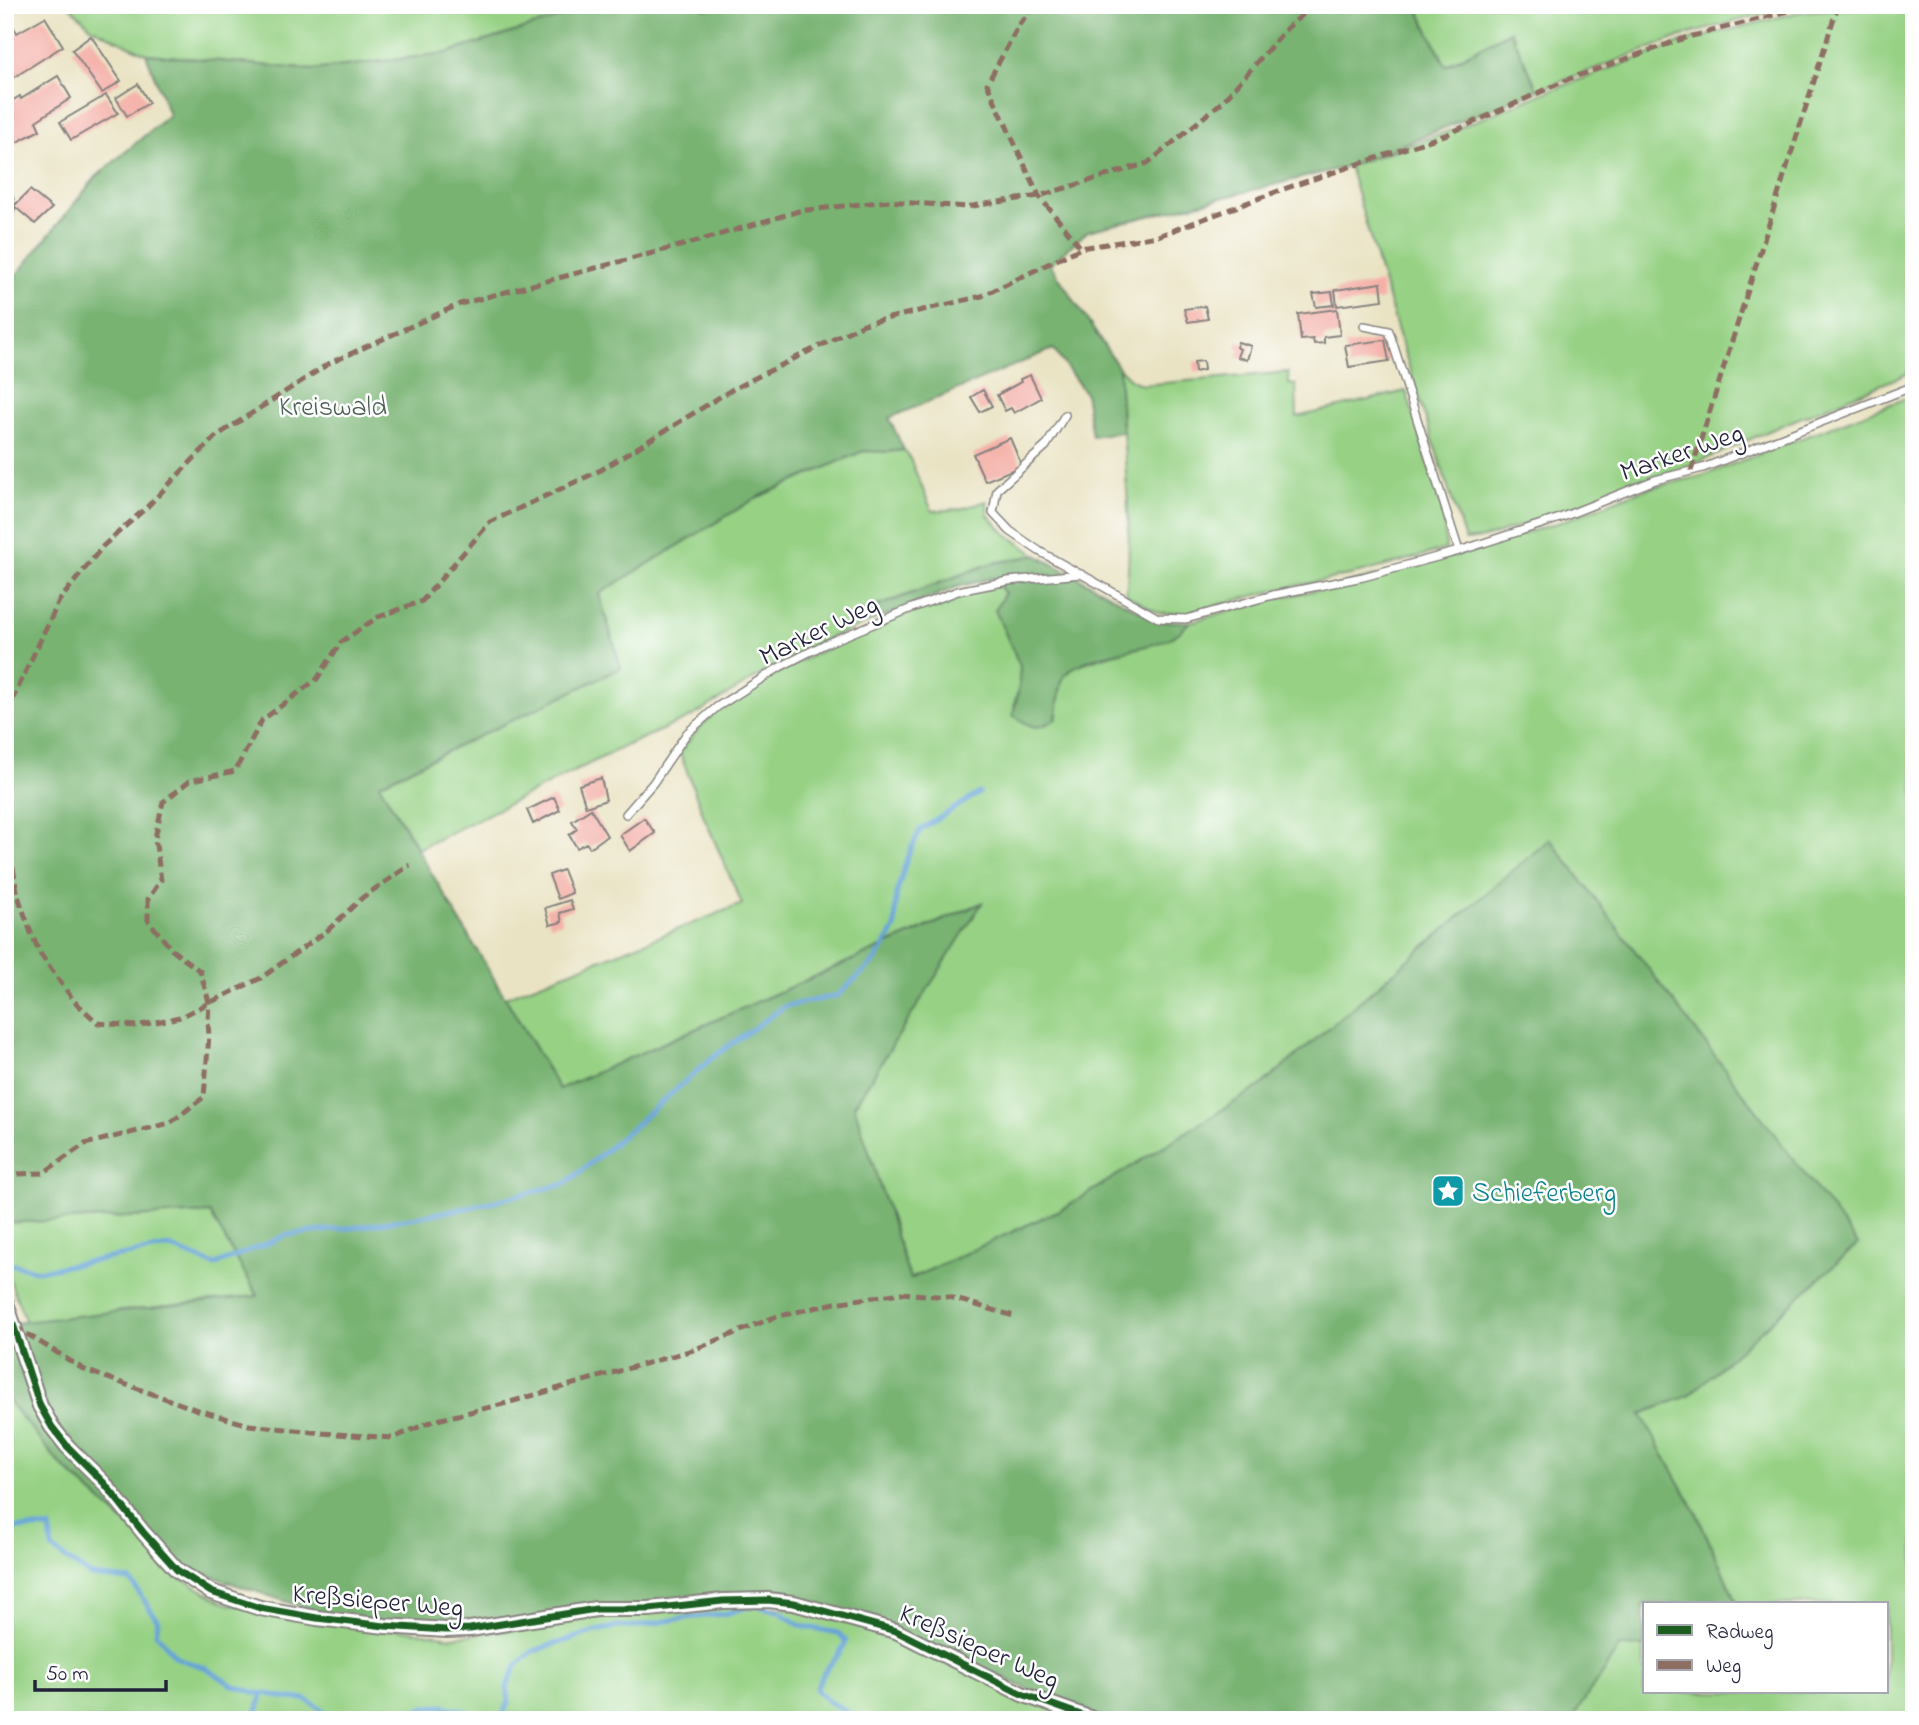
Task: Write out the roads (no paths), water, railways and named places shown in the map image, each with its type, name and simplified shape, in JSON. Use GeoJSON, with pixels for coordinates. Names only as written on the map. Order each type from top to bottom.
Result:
{"type":"FeatureCollection","features":[{"type":"Feature","properties":{"kind":"street","name":"Kreßsieper Weg"},"geometry":{"type":"LineString","coordinates":[[5,1300],[40,1406],[52,1427],[104,1483],[177,1570],[211,1592],[260,1608],[283,1612],[385,1626],[446,1630],[482,1628],[596,1609],[649,1609],[745,1600],[794,1603],[896,1631],[1022,1694],[1095,1720]]}},
{"type":"Feature","properties":{"kind":"lane"},"geometry":{"type":"LineString","coordinates":[[5,180],[10,206],[5,242]]}},
{"type":"Feature","properties":{"kind":"lane"},"geometry":{"type":"LineString","coordinates":[[1364,326],[1389,331],[1459,551]]}},
{"type":"Feature","properties":{"kind":"lane","name":"Marker Weg"},"geometry":{"type":"LineString","coordinates":[[1065,415],[1046,446],[997,490],[993,513],[1010,531],[1040,551],[1158,618],[1186,619],[1273,595],[1363,577],[1459,551],[1560,518],[1655,480],[1703,468],[1914,386]]}},
{"type":"Feature","properties":{"kind":"lane","name":"Marker Weg"},"geometry":{"type":"LineString","coordinates":[[626,814],[653,783],[687,733],[717,707],[780,667],[867,626],[958,591],[1007,581],[1081,574]]}},
{"type":"Feature","properties":{"kind":"waterway"},"geometry":{"type":"LineString","coordinates":[[5,1264],[38,1271],[169,1247],[215,1265],[287,1235],[358,1227],[462,1209],[565,1184],[713,1057],[785,1006],[837,996],[875,961],[895,928],[896,895],[907,858],[920,830],[979,793]]}},
{"type":"Feature","properties":{"kind":"waterway"},"geometry":{"type":"LineString","coordinates":[[5,1510],[13,1528],[50,1528],[52,1549],[91,1576],[130,1580],[158,1621],[156,1633],[175,1656],[206,1668],[232,1685],[256,1693],[305,1699],[334,1717],[389,1720],[426,1707],[443,1706],[492,1720]]}},
{"type":"Feature","properties":{"kind":"waterway"},"geometry":{"type":"LineString","coordinates":[[500,1720],[509,1702],[507,1686],[516,1666],[533,1651],[596,1631],[724,1614],[754,1605],[778,1611],[801,1626],[838,1633],[846,1641],[816,1690],[829,1702],[858,1720]]}},
{"type":"Feature","properties":{"kind":"waterway"},"geometry":{"type":"LineString","coordinates":[[254,1720],[263,1693]]}},
{"type":"Feature","properties":{"kind":"place","name":"Schieferberg"},"geometry":{"type":"Point","coordinates":[1448,1191]}},
{"type":"Feature","properties":{"kind":"park label","name":"Kreiswald"},"geometry":{"type":"Point","coordinates":[333,405]}}]}
